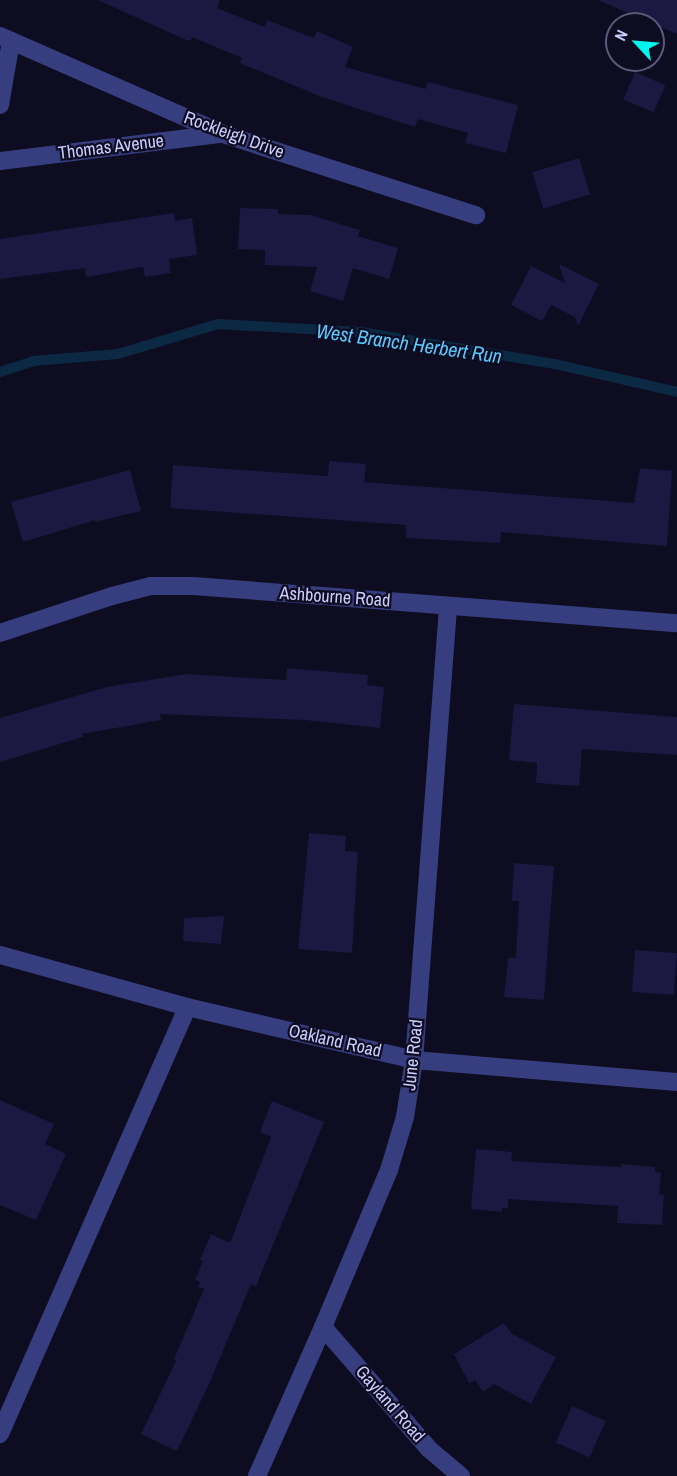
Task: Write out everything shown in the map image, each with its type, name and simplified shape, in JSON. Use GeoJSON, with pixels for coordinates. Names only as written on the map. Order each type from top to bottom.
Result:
{"type":"FeatureCollection","features":[{"type":"Feature","properties":{"kind":"street"},"geometry":{"type":"LineString","coordinates":[[0,105],[5,38]]}},
{"type":"Feature","properties":{"kind":"street","name":"Rockleigh Drive"},"geometry":{"type":"LineString","coordinates":[[5,38],[223,134],[476,214]]}},
{"type":"Feature","properties":{"kind":"street","name":"Thomas Avenue"},"geometry":{"type":"LineString","coordinates":[[0,161],[223,134]]}},
{"type":"Feature","properties":{"kind":"street","name":"Ashbourne Road"},"geometry":{"type":"LineString","coordinates":[[0,633],[112,596],[151,586],[194,586],[677,623]]}},
{"type":"Feature","properties":{"kind":"street","name":"June Road"},"geometry":{"type":"LineString","coordinates":[[257,1476],[389,1170],[405,1117],[414,1060],[448,606]]}},
{"type":"Feature","properties":{"kind":"street","name":"Oakland Road"},"geometry":{"type":"LineString","coordinates":[[0,955],[187,1006],[414,1060],[677,1082]]}},
{"type":"Feature","properties":{"kind":"street"},"geometry":{"type":"LineString","coordinates":[[0,1434],[187,1006]]}},
{"type":"Feature","properties":{"kind":"street","name":"Gayland Road"},"geometry":{"type":"LineString","coordinates":[[323,1327],[429,1449],[461,1476]]}},
{"type":"Feature","properties":{"kind":"building"},"geometry":{"type":"Polygon","coordinates":[[[98,0],[220,0],[217,8],[265,27],[267,20],[314,38],[317,31],[353,47],[345,67],[425,89],[428,82],[518,105],[506,153],[465,143],[468,133],[418,119],[415,127],[322,97],[240,63],[242,58],[192,37],[191,40],[186,40],[98,0]]]}},
{"type":"Feature","properties":{"kind":"building"},"geometry":{"type":"Polygon","coordinates":[[[598,0],[677,0],[677,34],[665,29],[665,12],[626,12],[598,0]]]}},
{"type":"Feature","properties":{"kind":"building"},"geometry":{"type":"Polygon","coordinates":[[[635,72],[665,85],[654,113],[623,100],[635,72]]]}},
{"type":"Feature","properties":{"kind":"building"},"geometry":{"type":"Polygon","coordinates":[[[579,158],[590,194],[543,209],[532,172],[579,158]]]}},
{"type":"Feature","properties":{"kind":"building"},"geometry":{"type":"Polygon","coordinates":[[[240,208],[278,209],[278,214],[310,215],[360,230],[358,236],[398,248],[389,279],[353,268],[343,301],[310,291],[317,267],[265,265],[265,250],[238,249],[240,208]]]}},
{"type":"Feature","properties":{"kind":"building"},"geometry":{"type":"Polygon","coordinates":[[[174,213],[175,221],[192,218],[197,255],[169,259],[171,273],[145,277],[143,267],[86,277],[85,268],[0,279],[0,239],[174,213]]]}},
{"type":"Feature","properties":{"kind":"building"},"geometry":{"type":"Polygon","coordinates":[[[559,264],[599,284],[578,326],[575,317],[551,305],[542,321],[511,305],[531,266],[565,283],[559,264]]]}},
{"type":"Feature","properties":{"kind":"building"},"geometry":{"type":"Polygon","coordinates":[[[329,461],[366,464],[364,482],[634,503],[640,468],[672,471],[667,546],[501,532],[500,543],[406,538],[406,525],[170,508],[173,465],[328,476],[329,461]]]}},
{"type":"Feature","properties":{"kind":"building"},"geometry":{"type":"Polygon","coordinates":[[[130,470],[141,511],[95,522],[95,520],[23,542],[11,502],[130,470]]]}},
{"type":"Feature","properties":{"kind":"building"},"geometry":{"type":"Polygon","coordinates":[[[287,668],[368,675],[367,685],[384,687],[380,728],[305,720],[160,714],[161,720],[82,734],[83,737],[0,762],[0,718],[107,687],[186,674],[286,680],[287,668]]]}},
{"type":"Feature","properties":{"kind":"building"},"geometry":{"type":"Polygon","coordinates":[[[514,704],[677,717],[677,755],[582,749],[579,786],[536,783],[537,763],[509,760],[514,704]]]}},
{"type":"Feature","properties":{"kind":"building"},"geometry":{"type":"Polygon","coordinates":[[[309,833],[346,836],[345,851],[358,852],[352,953],[298,949],[309,833]]]}},
{"type":"Feature","properties":{"kind":"building"},"geometry":{"type":"Polygon","coordinates":[[[514,863],[554,866],[544,1000],[504,997],[508,958],[516,958],[519,901],[512,901],[514,863]]]}},
{"type":"Feature","properties":{"kind":"building"},"geometry":{"type":"Polygon","coordinates":[[[224,916],[221,944],[183,941],[184,918],[224,916]]]}},
{"type":"Feature","properties":{"kind":"building"},"geometry":{"type":"Polygon","coordinates":[[[635,950],[677,953],[674,995],[632,992],[635,950]]]}},
{"type":"Feature","properties":{"kind":"building"},"geometry":{"type":"Polygon","coordinates":[[[0,1100],[54,1124],[45,1144],[66,1154],[36,1220],[0,1205],[0,1100]]]}},
{"type":"Feature","properties":{"kind":"building"},"geometry":{"type":"Polygon","coordinates":[[[272,1101],[324,1122],[256,1286],[251,1284],[209,1384],[177,1451],[141,1434],[176,1361],[174,1359],[204,1289],[198,1287],[200,1282],[195,1280],[203,1261],[200,1260],[211,1234],[230,1243],[271,1137],[260,1132],[272,1101]]]}},
{"type":"Feature","properties":{"kind":"building"},"geometry":{"type":"Polygon","coordinates":[[[476,1149],[512,1152],[511,1161],[655,1167],[655,1172],[661,1173],[659,1194],[664,1195],[662,1225],[617,1223],[618,1206],[508,1199],[508,1208],[502,1208],[502,1212],[471,1209],[476,1149]]]}},
{"type":"Feature","properties":{"kind":"building"},"geometry":{"type":"Polygon","coordinates":[[[504,1323],[512,1334],[556,1357],[531,1404],[494,1384],[483,1392],[475,1380],[469,1383],[454,1354],[504,1323]]]}},
{"type":"Feature","properties":{"kind":"building"},"geometry":{"type":"Polygon","coordinates":[[[572,1406],[606,1421],[590,1458],[556,1443],[572,1406]]]}},
{"type":"Feature","properties":{"kind":"waterway","name":"West Branch Herbert Run"},"geometry":{"type":"LineString","coordinates":[[0,372],[33,361],[118,354],[218,324],[361,332],[555,364],[677,392]]}}]}
